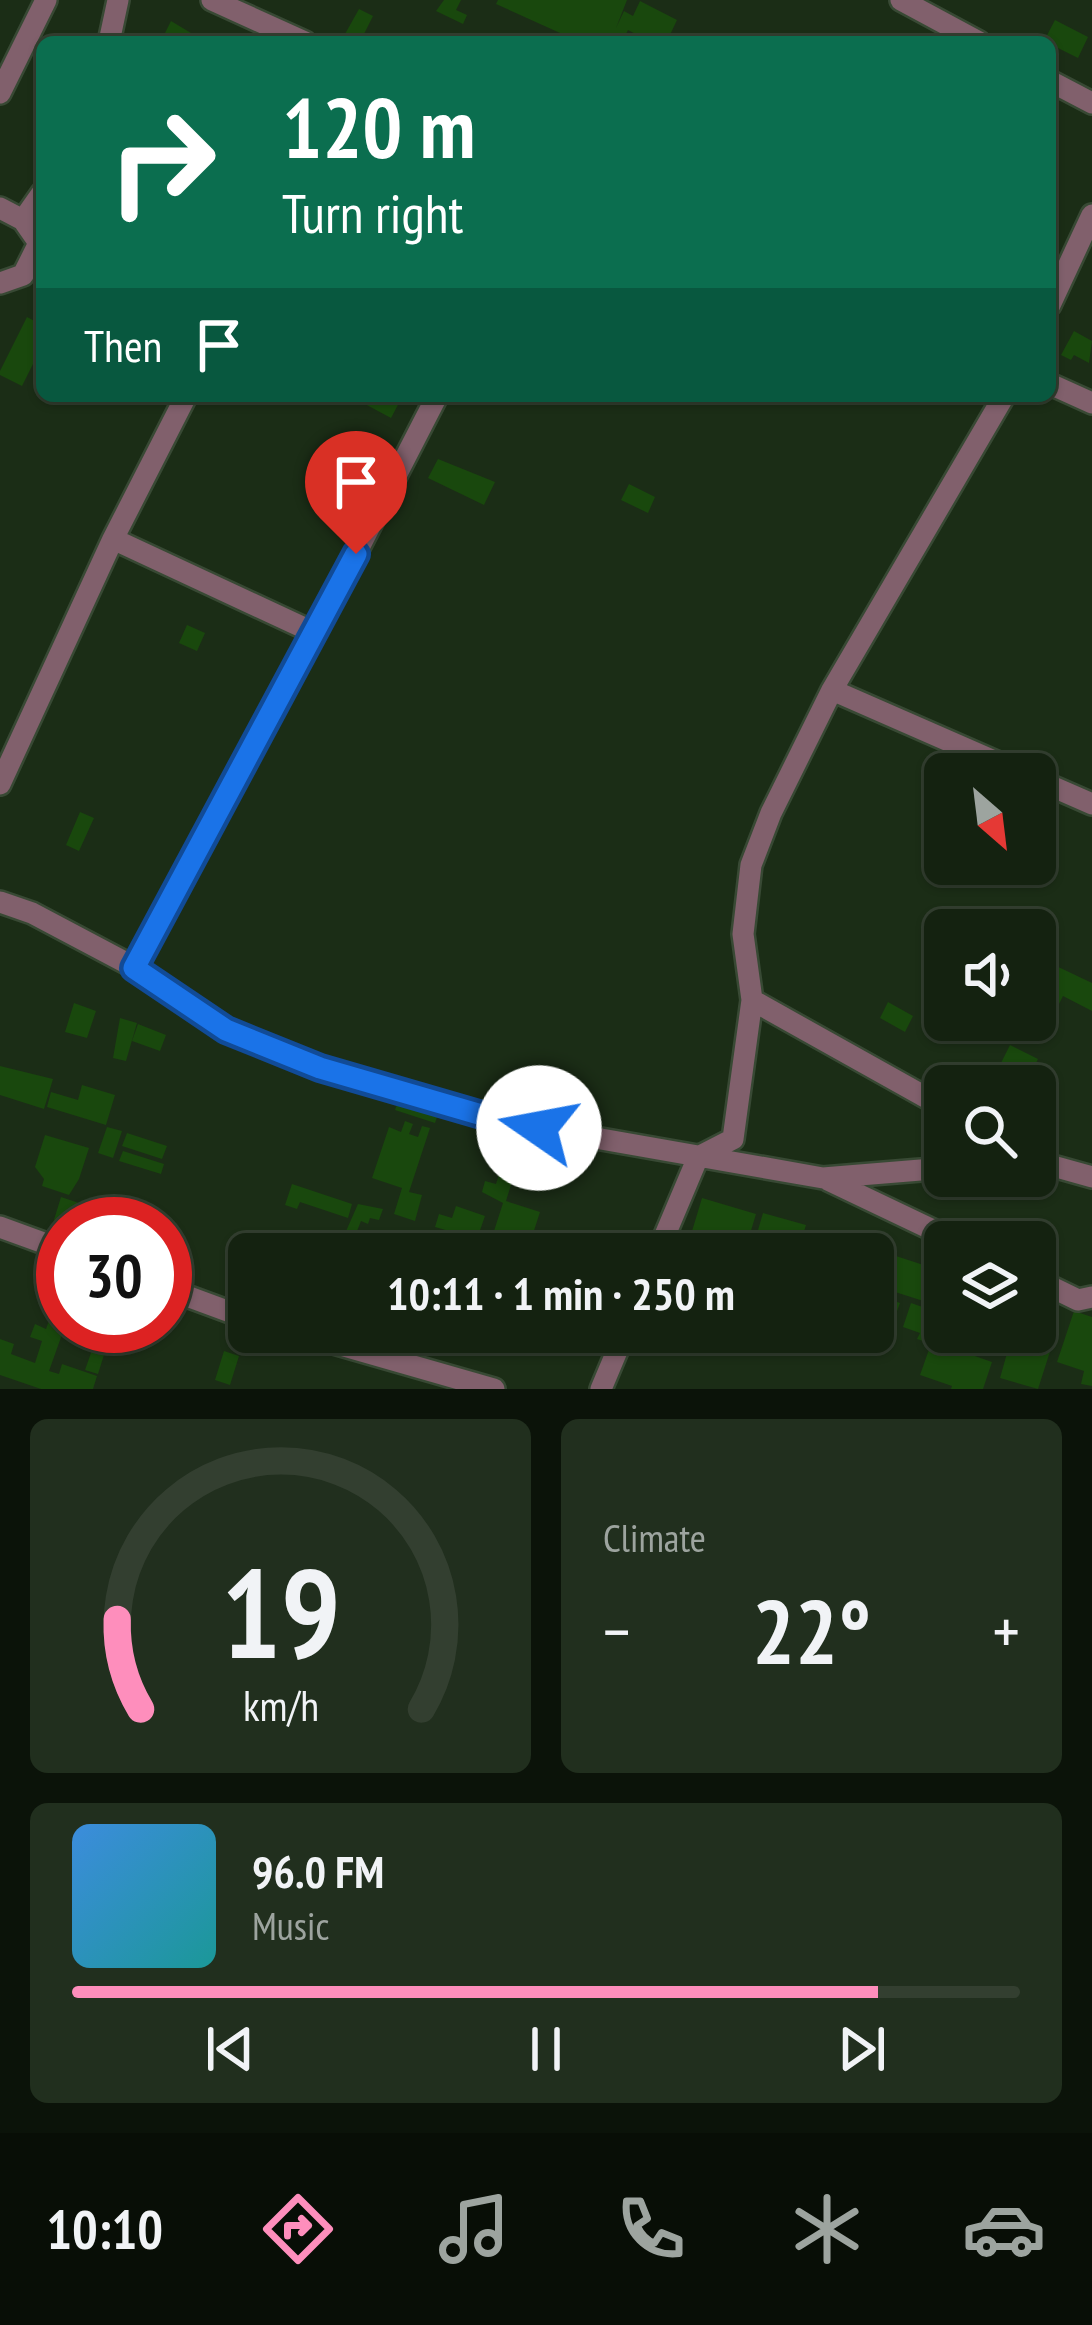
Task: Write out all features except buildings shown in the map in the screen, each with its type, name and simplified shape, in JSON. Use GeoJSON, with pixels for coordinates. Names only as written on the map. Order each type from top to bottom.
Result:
{"type":"FeatureCollection","features":[{"type":"Feature","properties":{"kind":"street"},"geometry":{"type":"LineString","coordinates":[[0,93],[46,0]]}},
{"type":"Feature","properties":{"kind":"street"},"geometry":{"type":"LineString","coordinates":[[110,36],[118,0]]}},
{"type":"Feature","properties":{"kind":"street"},"geometry":{"type":"LineString","coordinates":[[212,0],[292,36]]}},
{"type":"Feature","properties":{"kind":"street"},"geometry":{"type":"LineString","coordinates":[[901,0],[968,36]]}},
{"type":"Feature","properties":{"kind":"street"},"geometry":{"type":"LineString","coordinates":[[1056,84],[1092,103]]}},
{"type":"Feature","properties":{"kind":"street"},"geometry":{"type":"LineString","coordinates":[[23,220],[36,202]]}},
{"type":"Feature","properties":{"kind":"street"},"geometry":{"type":"LineString","coordinates":[[0,208],[23,220],[36,239]]}},
{"type":"Feature","properties":{"kind":"street"},"geometry":{"type":"LineString","coordinates":[[1056,292],[1092,215]]}},
{"type":"Feature","properties":{"kind":"street"},"geometry":{"type":"LineString","coordinates":[[0,284],[23,275],[36,249]]}},
{"type":"Feature","properties":{"kind":"street"},"geometry":{"type":"LineString","coordinates":[[1056,387],[1092,403]]}},
{"type":"Feature","properties":{"kind":"street"},"geometry":{"type":"LineString","coordinates":[[0,784],[113,539],[183,402]]}},
{"type":"Feature","properties":{"kind":"street"},"geometry":{"type":"LineString","coordinates":[[134,968],[433,402]]}},
{"type":"Feature","properties":{"kind":"street"},"geometry":{"type":"LineString","coordinates":[[666,1233],[698,1157],[733,1139],[752,1000],[743,934],[751,865],[771,813],[832,690],[1000,402]]}},
{"type":"Feature","properties":{"kind":"street"},"geometry":{"type":"LineString","coordinates":[[113,539],[315,633]]}},
{"type":"Feature","properties":{"kind":"street"},"geometry":{"type":"LineString","coordinates":[[832,690],[976,753]]}},
{"type":"Feature","properties":{"kind":"street"},"geometry":{"type":"LineString","coordinates":[[1056,788],[1092,804]]}},
{"type":"Feature","properties":{"kind":"street"},"geometry":{"type":"LineString","coordinates":[[0,902],[32,913],[134,968],[226,1030],[320,1068],[499,1120],[824,1178],[924,1170]]}},
{"type":"Feature","properties":{"kind":"street"},"geometry":{"type":"LineString","coordinates":[[752,1000],[924,1096]]}},
{"type":"Feature","properties":{"kind":"street"},"geometry":{"type":"LineString","coordinates":[[1056,1167],[1092,1177]]}},
{"type":"Feature","properties":{"kind":"street"},"geometry":{"type":"LineString","coordinates":[[824,1178],[924,1226]]}},
{"type":"Feature","properties":{"kind":"street"},"geometry":{"type":"LineString","coordinates":[[0,1227],[36,1240]]}},
{"type":"Feature","properties":{"kind":"street"},"geometry":{"type":"LineString","coordinates":[[1056,1289],[1078,1300],[1092,1297]]}},
{"type":"Feature","properties":{"kind":"street"},"geometry":{"type":"LineString","coordinates":[[192,1298],[228,1311]]}},
{"type":"Feature","properties":{"kind":"street"},"geometry":{"type":"LineString","coordinates":[[368,1353],[494,1389]]}},
{"type":"Feature","properties":{"kind":"street"},"geometry":{"type":"LineString","coordinates":[[601,1389],[616,1353]]}},
{"type":"Feature","properties":{"kind":"route"},"geometry":{"type":"LineString","coordinates":[[356,554],[134,968],[226,1030],[320,1068],[539,1128]]}}]}
